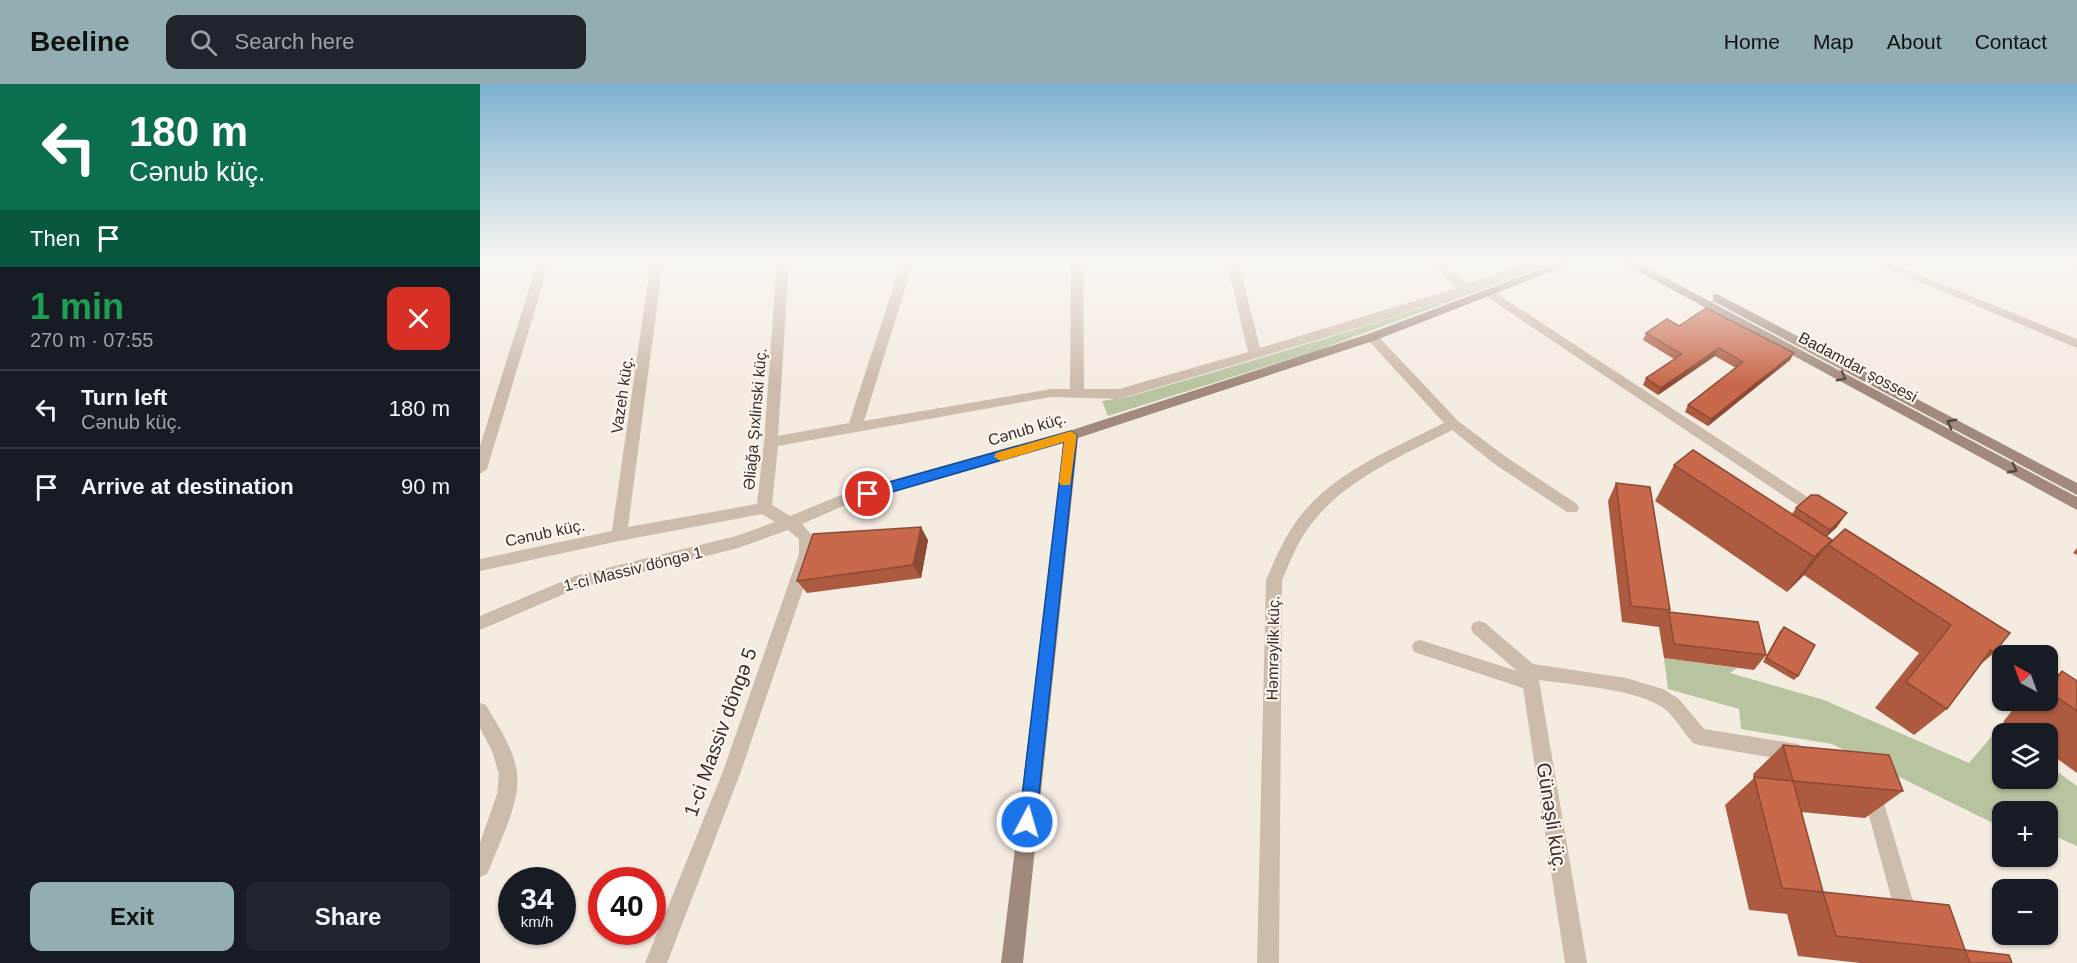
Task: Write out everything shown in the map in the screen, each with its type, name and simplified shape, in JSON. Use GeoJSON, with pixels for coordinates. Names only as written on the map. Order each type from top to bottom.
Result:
{"type":"FeatureCollection","features":[{"type":"Feature","properties":{"kind":"street"},"geometry":{"type":"LineString","coordinates":[[480,469],[531,301]]}},
{"type":"Feature","properties":{"kind":"street","name":"Vazeh küç."},"geometry":{"type":"LineString","coordinates":[[619,535],[651,301]]}},
{"type":"Feature","properties":{"kind":"street","name":"Əliağa Şıxlinski küç."},"geometry":{"type":"LineString","coordinates":[[764,508],[780,301]]}},
{"type":"Feature","properties":{"kind":"street"},"geometry":{"type":"LineString","coordinates":[[855,427],[895,301]]}},
{"type":"Feature","properties":{"kind":"street"},"geometry":{"type":"LineString","coordinates":[[1077,301],[1077,392]]}},
{"type":"Feature","properties":{"kind":"street"},"geometry":{"type":"LineString","coordinates":[[1242,301],[1255,354]]}},
{"type":"Feature","properties":{"kind":"street","name":"Cənub küç."},"geometry":{"type":"LineString","coordinates":[[771,442],[1051,393],[1119,394],[1426,301]]}},
{"type":"Feature","properties":{"kind":"street","name":"Cənub küç."},"geometry":{"type":"LineString","coordinates":[[789,523],[846,500],[1071,435],[1372,337],[1472,301]]}},
{"type":"Feature","properties":{"kind":"street"},"geometry":{"type":"LineString","coordinates":[[1502,301],[1804,502]]}},
{"type":"Feature","properties":{"kind":"street","name":"Badamdar şossesi"},"geometry":{"type":"LineString","coordinates":[[1700,301],[2077,504]]}},
{"type":"Feature","properties":{"kind":"street","name":"Badamdar şossesi"},"geometry":{"type":"LineString","coordinates":[[1720,301],[2077,490]]}},
{"type":"Feature","properties":{"kind":"street"},"geometry":{"type":"LineString","coordinates":[[1952,301],[1997,318],[2015,320]]}},
{"type":"Feature","properties":{"kind":"street"},"geometry":{"type":"LineString","coordinates":[[1970,301],[2077,344]]}},
{"type":"Feature","properties":{"kind":"street"},"geometry":{"type":"LineString","coordinates":[[1372,337],[1453,424],[1501,461],[1572,508]]}},
{"type":"Feature","properties":{"kind":"street","name":"Həmrəylik küç."},"geometry":{"type":"LineString","coordinates":[[1268,963],[1274,580],[1284,551],[1302,522],[1326,496],[1358,474],[1453,424]]}},
{"type":"Feature","properties":{"kind":"street"},"geometry":{"type":"LineString","coordinates":[[1012,963],[1071,435]]}},
{"type":"Feature","properties":{"kind":"street"},"geometry":{"type":"LineString","coordinates":[[764,508],[789,523]]}},
{"type":"Feature","properties":{"kind":"street","name":"Cənub küç."},"geometry":{"type":"LineString","coordinates":[[480,565],[619,535],[764,508]]}},
{"type":"Feature","properties":{"kind":"street","name":"1-ci Massiv döngə 1"},"geometry":{"type":"LineString","coordinates":[[480,623],[575,582],[738,542],[789,523]]}},
{"type":"Feature","properties":{"kind":"street","name":"1-ci Massiv döngə 5"},"geometry":{"type":"LineString","coordinates":[[656,963],[731,774],[807,554],[810,542],[805,532],[789,523]]}},
{"type":"Feature","properties":{"kind":"street"},"geometry":{"type":"LineString","coordinates":[[1479,628],[1530,677]]}},
{"type":"Feature","properties":{"kind":"street"},"geometry":{"type":"LineString","coordinates":[[1420,647],[1530,677],[1626,686],[1657,695],[1673,705],[1699,737],[1812,755]]}},
{"type":"Feature","properties":{"kind":"street","name":"Günəşli küç."},"geometry":{"type":"LineString","coordinates":[[1530,677],[1576,963]]}},
{"type":"Feature","properties":{"kind":"street"},"geometry":{"type":"LineString","coordinates":[[480,711],[501,751],[508,777],[495,829],[480,867]]}},
{"type":"Feature","properties":{"kind":"street"},"geometry":{"type":"LineString","coordinates":[[1862,774],[1870,788],[1903,904],[1928,928]]}},
{"type":"Feature","properties":{"kind":"green space"},"geometry":{"type":"Polygon","coordinates":[[[1442,301],[1451,301],[1318,350],[1108,416],[1102,401],[1128,397],[1442,301]]]}},
{"type":"Feature","properties":{"kind":"green space"},"geometry":{"type":"Polygon","coordinates":[[[1664,658],[1737,668],[1730,673],[1824,700],[1969,763],[1992,736],[1992,789],[2058,789],[2058,772],[2077,786],[2077,846],[2058,837],[2058,801],[1992,801],[1992,823],[1832,744],[1741,729],[1739,709],[1668,689],[1664,658]]]}},
{"type":"Feature","properties":{"kind":"building"},"geometry":{"type":"Polygon","coordinates":[[[1706,308],[1794,353],[1711,419],[1688,405],[1743,362],[1719,348],[1661,388],[1646,378],[1682,354],[1646,333],[1667,319],[1679,326],[1706,308]]]}},
{"type":"Feature","properties":{"kind":"building"},"geometry":{"type":"Polygon","coordinates":[[[1693,450],[1832,540],[1814,557],[1674,465],[1693,450]]]}},
{"type":"Feature","properties":{"kind":"building"},"geometry":{"type":"Polygon","coordinates":[[[1616,483],[1650,487],[1670,610],[1631,606],[1616,483]]]}},
{"type":"Feature","properties":{"kind":"building"},"geometry":{"type":"Polygon","coordinates":[[[1811,495],[1818,495],[1847,513],[1830,530],[1796,508],[1811,495]]]}},
{"type":"Feature","properties":{"kind":"building"},"geometry":{"type":"Polygon","coordinates":[[[921,527],[913,565],[797,581],[813,534],[921,527]]]}},
{"type":"Feature","properties":{"kind":"building"},"geometry":{"type":"Polygon","coordinates":[[[1845,529],[2010,633],[2000,645],[1992,645],[1992,651],[1947,709],[1906,682],[1951,625],[1828,545],[1845,529]]]}},
{"type":"Feature","properties":{"kind":"building"},"geometry":{"type":"Polygon","coordinates":[[[1669,612],[1758,622],[1766,655],[1674,644],[1669,612]]]}},
{"type":"Feature","properties":{"kind":"building"},"geometry":{"type":"Polygon","coordinates":[[[1784,627],[1815,645],[1798,676],[1766,658],[1784,627]]]}},
{"type":"Feature","properties":{"kind":"building"},"geometry":{"type":"Polygon","coordinates":[[[2062,671],[2077,681],[2077,711],[2058,698],[2058,677],[2062,671]]]}},
{"type":"Feature","properties":{"kind":"building"},"geometry":{"type":"Polygon","coordinates":[[[1783,745],[1889,755],[1903,791],[1793,781],[1783,745]]]}},
{"type":"Feature","properties":{"kind":"building"},"geometry":{"type":"Polygon","coordinates":[[[1754,777],[1793,781],[1823,892],[1782,888],[1754,777]]]}},
{"type":"Feature","properties":{"kind":"building"},"geometry":{"type":"Polygon","coordinates":[[[1823,892],[1949,905],[1965,950],[1836,936],[1823,892]]]}},
{"type":"Feature","properties":{"kind":"building"},"geometry":{"type":"Polygon","coordinates":[[[1965,950],[2009,955],[2012,963],[1970,963],[1965,950]]]}},
{"type":"Feature","properties":{"kind":"slow traffic"},"geometry":{"type":"LineString","coordinates":[[1001,457],[1071,435],[1065,482]]}},
{"type":"Feature","properties":{"kind":"route"},"geometry":{"type":"LineString","coordinates":[[868,494],[1071,435],[1027,822]]}}]}
